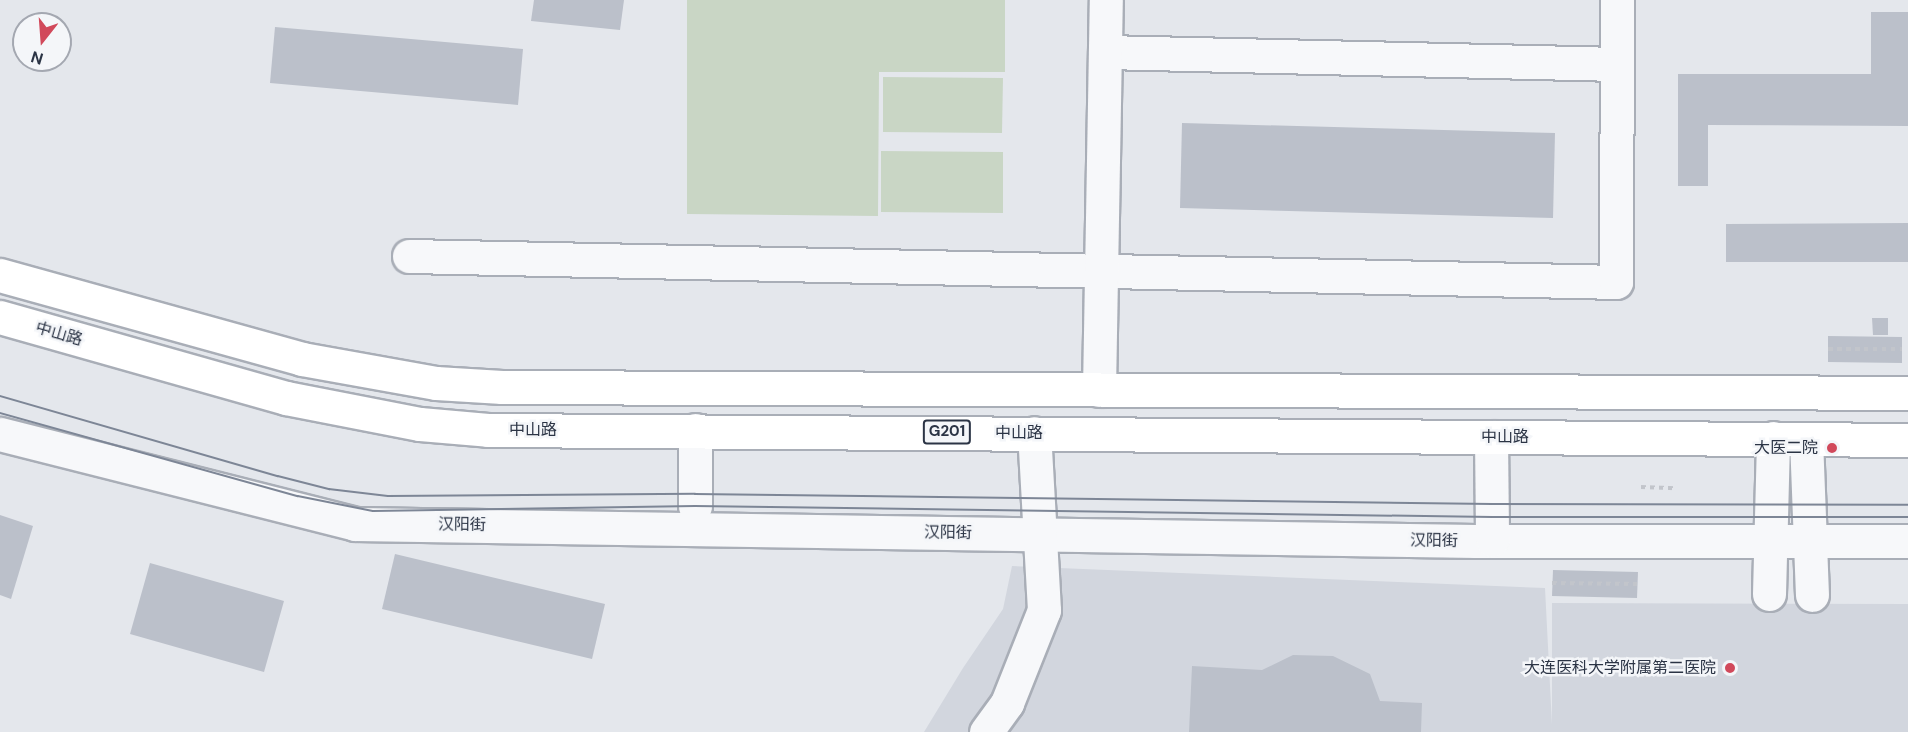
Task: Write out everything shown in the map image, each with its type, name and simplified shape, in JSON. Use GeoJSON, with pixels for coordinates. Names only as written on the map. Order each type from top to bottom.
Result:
{"type":"FeatureCollection","features":[{"type":"Feature","properties":{"kind":"highway"},"geometry":{"type":"LineString","coordinates":[[0,275],[302,359],[436,382],[514,387],[1908,393]]}},
{"type":"Feature","properties":{"kind":"highway","name":"中山路"},"geometry":{"type":"LineString","coordinates":[[0,317],[286,398],[420,424],[488,430],[1908,440]]}},
{"type":"Feature","properties":{"kind":"street"},"geometry":{"type":"LineString","coordinates":[[1099,390],[1106,0]]}},
{"type":"Feature","properties":{"kind":"street"},"geometry":{"type":"LineString","coordinates":[[409,256],[1616,282],[1617,0]]}},
{"type":"Feature","properties":{"kind":"street"},"geometry":{"type":"LineString","coordinates":[[1105,52],[1617,64]]}},
{"type":"Feature","properties":{"kind":"street"},"geometry":{"type":"LineString","coordinates":[[695,430],[695,506]]}},
{"type":"Feature","properties":{"kind":"street"},"geometry":{"type":"LineString","coordinates":[[986,732],[1007,703],[1044,610],[1034,433]]}},
{"type":"Feature","properties":{"kind":"street","name":"汉阳街"},"geometry":{"type":"LineString","coordinates":[[0,434],[355,524],[1492,540],[1908,541]]}},
{"type":"Feature","properties":{"kind":"street"},"geometry":{"type":"LineString","coordinates":[[1491,437],[1492,540]]}},
{"type":"Feature","properties":{"kind":"street"},"geometry":{"type":"LineString","coordinates":[[1769,594],[1773,438]]}},
{"type":"Feature","properties":{"kind":"street"},"geometry":{"type":"LineString","coordinates":[[1806,439],[1812,595]]}},
{"type":"Feature","properties":{"kind":"path"},"geometry":{"type":"LineString","coordinates":[[1828,349],[1902,349]]}},
{"type":"Feature","properties":{"kind":"path"},"geometry":{"type":"LineString","coordinates":[[1641,487],[1676,488]]}},
{"type":"Feature","properties":{"kind":"path"},"geometry":{"type":"LineString","coordinates":[[1552,583],[1637,584]]}},
{"type":"Feature","properties":{"kind":"shaded area"},"geometry":{"type":"Polygon","coordinates":[[[1012,566],[1545,588],[1552,725],[1552,603],[1908,604],[1908,732],[924,732],[1003,609],[1012,566]]]}},
{"type":"Feature","properties":{"kind":"green space"},"geometry":{"type":"Polygon","coordinates":[[[687,0],[1005,0],[1005,72],[879,72],[878,216],[687,214],[687,0]]]}},
{"type":"Feature","properties":{"kind":"green space"},"geometry":{"type":"Polygon","coordinates":[[[883,77],[1003,78],[1002,133],[883,132],[883,77]]]}},
{"type":"Feature","properties":{"kind":"green space"},"geometry":{"type":"Polygon","coordinates":[[[881,151],[1003,152],[1003,213],[881,212],[881,151]]]}},
{"type":"Feature","properties":{"kind":"building"},"geometry":{"type":"Polygon","coordinates":[[[534,0],[624,0],[620,30],[531,21],[534,0]]]}},
{"type":"Feature","properties":{"kind":"building"},"geometry":{"type":"Polygon","coordinates":[[[1871,12],[1908,12],[1908,126],[1708,125],[1708,186],[1678,186],[1678,74],[1871,74],[1871,12]]]}},
{"type":"Feature","properties":{"kind":"building"},"geometry":{"type":"Polygon","coordinates":[[[275,27],[523,49],[518,105],[270,83],[275,27]]]}},
{"type":"Feature","properties":{"kind":"building"},"geometry":{"type":"Polygon","coordinates":[[[1182,123],[1555,133],[1553,218],[1180,208],[1182,123]]]}},
{"type":"Feature","properties":{"kind":"building"},"geometry":{"type":"Polygon","coordinates":[[[1908,223],[1908,262],[1726,262],[1726,224],[1908,223]]]}},
{"type":"Feature","properties":{"kind":"building"},"geometry":{"type":"Polygon","coordinates":[[[1872,318],[1888,318],[1888,335],[1873,335],[1872,318]]]}},
{"type":"Feature","properties":{"kind":"building"},"geometry":{"type":"Polygon","coordinates":[[[1828,336],[1902,337],[1902,363],[1828,362],[1828,336]]]}},
{"type":"Feature","properties":{"kind":"building"},"geometry":{"type":"Polygon","coordinates":[[[0,515],[33,526],[11,599],[0,595],[0,515]]]}},
{"type":"Feature","properties":{"kind":"building"},"geometry":{"type":"Polygon","coordinates":[[[395,554],[605,604],[592,659],[382,609],[395,554]]]}},
{"type":"Feature","properties":{"kind":"building"},"geometry":{"type":"Polygon","coordinates":[[[150,563],[284,601],[264,672],[130,634],[150,563]]]}},
{"type":"Feature","properties":{"kind":"building"},"geometry":{"type":"Polygon","coordinates":[[[1553,570],[1638,572],[1637,598],[1552,596],[1553,570]]]}},
{"type":"Feature","properties":{"kind":"building"},"geometry":{"type":"Polygon","coordinates":[[[1293,655],[1333,656],[1370,674],[1380,701],[1422,703],[1421,732],[1189,732],[1192,666],[1262,670],[1293,655]]]}},
{"type":"Feature","properties":{"kind":"tram line"},"geometry":{"type":"LineString","coordinates":[[0,396],[278,476],[329,489],[388,496],[695,494],[1492,504],[1908,505]]}},
{"type":"Feature","properties":{"kind":"tram line"},"geometry":{"type":"LineString","coordinates":[[0,413],[298,496],[373,511],[695,506],[1492,517],[1908,517]]}},
{"type":"Feature","properties":{"kind":"place","name":"大医二院"},"geometry":{"type":"Point","coordinates":[1832,448]}},
{"type":"Feature","properties":{"kind":"place","name":"大连医科大学附属第二医院"},"geometry":{"type":"Point","coordinates":[1730,668]}}]}
